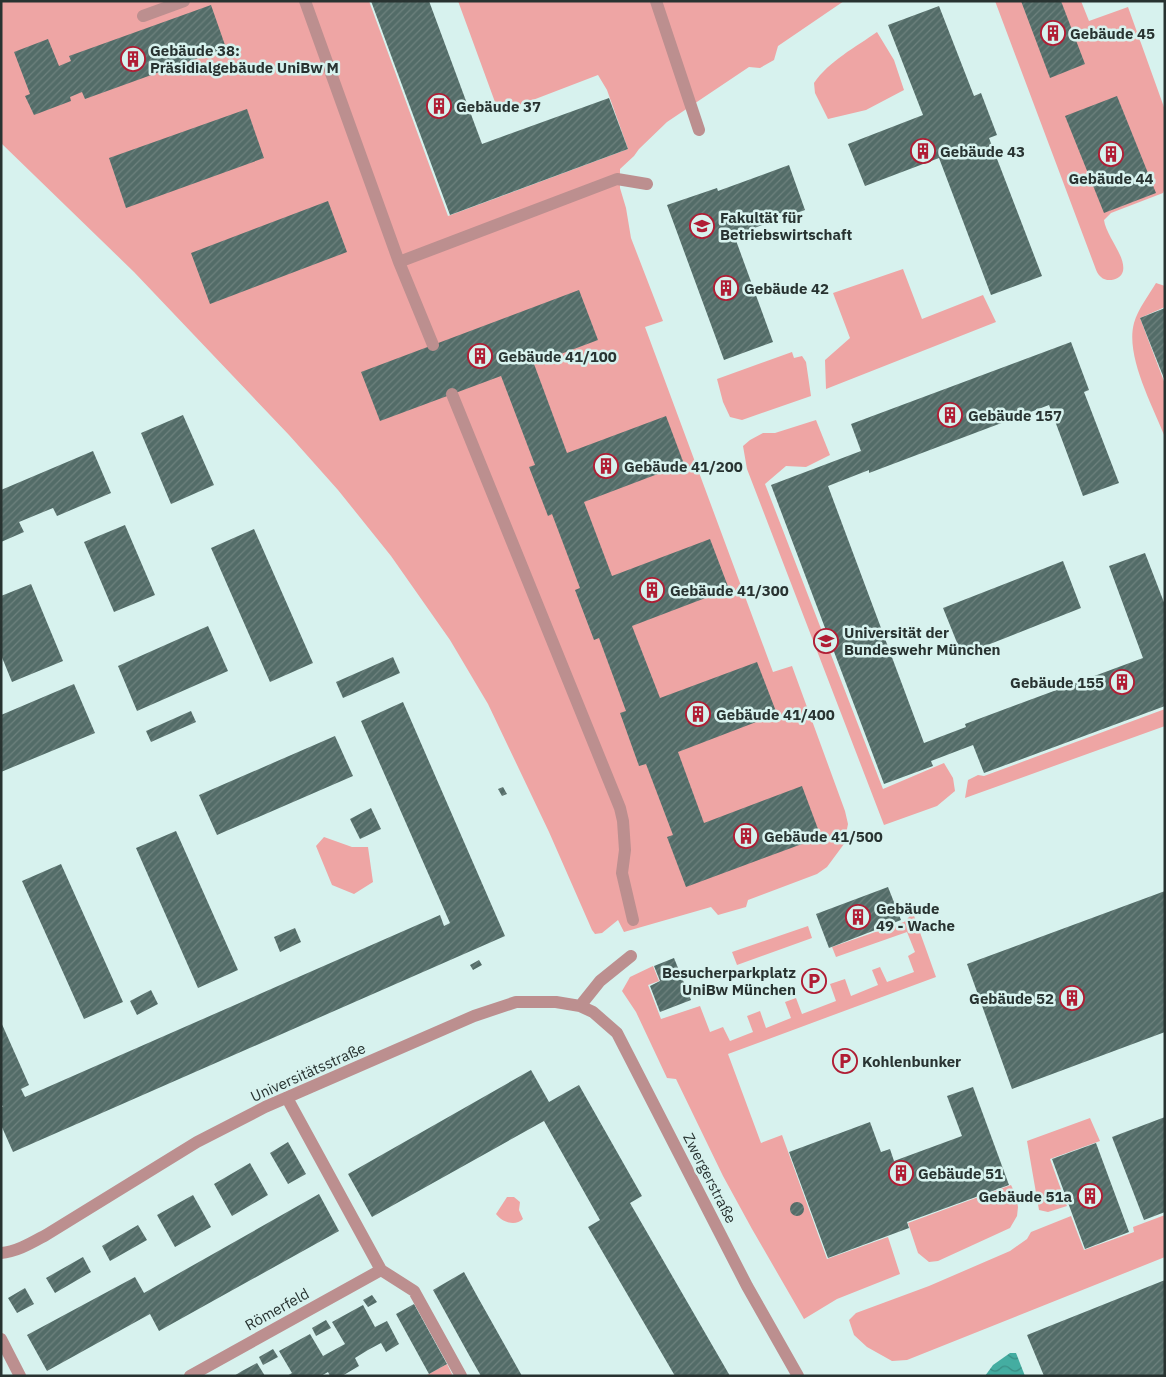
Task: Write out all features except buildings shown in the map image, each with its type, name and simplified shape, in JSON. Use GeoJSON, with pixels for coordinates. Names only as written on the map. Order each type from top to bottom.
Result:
{"type":"FeatureCollection","features":[{"type":"Feature","properties":{"kind":"street"},"geometry":{"type":"LineString","coordinates":[[143,16],[184,1]]}},
{"type":"Feature","properties":{"kind":"street"},"geometry":{"type":"LineString","coordinates":[[305,1],[399,262],[433,345]]}},
{"type":"Feature","properties":{"kind":"street"},"geometry":{"type":"LineString","coordinates":[[656,1],[699,130]]}},
{"type":"Feature","properties":{"kind":"street"},"geometry":{"type":"LineString","coordinates":[[399,262],[617,179],[647,184]]}},
{"type":"Feature","properties":{"kind":"street"},"geometry":{"type":"LineString","coordinates":[[452,394],[620,808],[625,850],[622,874],[633,920]]}},
{"type":"Feature","properties":{"kind":"street"},"geometry":{"type":"LineString","coordinates":[[580,1006],[600,981],[631,956]]}},
{"type":"Feature","properties":{"kind":"street","name":"Universitätsstraße"},"geometry":{"type":"LineString","coordinates":[[1,1253],[27,1245],[46,1235],[197,1142],[286,1098],[474,1016],[509,1005],[534,1001],[580,1006]]}},
{"type":"Feature","properties":{"kind":"street","name":"Zwergerstraße"},"geometry":{"type":"LineString","coordinates":[[580,1006],[593,1012],[617,1033],[747,1286],[798,1376]]}},
{"type":"Feature","properties":{"kind":"street"},"geometry":{"type":"LineString","coordinates":[[286,1098],[381,1270],[414,1291],[462,1376]]}},
{"type":"Feature","properties":{"kind":"street","name":"Römerfeld"},"geometry":{"type":"LineString","coordinates":[[190,1376],[381,1270]]}},
{"type":"Feature","properties":{"kind":"street"},"geometry":{"type":"LineString","coordinates":[[1,1339],[20,1376]]}},
{"type":"Feature","properties":{"kind":"shaded area"},"geometry":{"type":"Polygon","coordinates":[[[1,1],[369,1],[448,216],[628,149],[607,90],[598,75],[499,113],[458,1],[844,1],[778,46],[774,60],[760,68],[749,67],[667,122],[620,169],[620,188],[626,208],[631,238],[663,321],[645,327],[773,672],[792,666],[845,811],[848,824],[844,844],[827,867],[817,874],[748,900],[746,907],[718,915],[711,907],[624,932],[618,920],[602,933],[595,934],[488,704],[450,640],[391,556],[338,490],[289,435],[134,272],[1,143],[1,1]]]}},
{"type":"Feature","properties":{"kind":"shaded area"},"geometry":{"type":"Polygon","coordinates":[[[995,1],[1081,1],[1089,21],[1128,7],[1165,110],[1165,188],[1163,193],[1111,213],[1104,220],[1108,233],[1122,259],[1123,271],[1120,277],[1107,280],[1100,276],[1097,271],[995,1]]]}},
{"type":"Feature","properties":{"kind":"shaded area"},"geometry":{"type":"Polygon","coordinates":[[[877,32],[894,60],[904,90],[866,110],[828,119],[815,93],[814,83],[835,61],[877,32]]]}},
{"type":"Feature","properties":{"kind":"shaded area"},"geometry":{"type":"Polygon","coordinates":[[[903,269],[922,319],[983,295],[996,322],[826,389],[825,360],[850,338],[833,293],[903,269]]]}},
{"type":"Feature","properties":{"kind":"shaded area"},"geometry":{"type":"Polygon","coordinates":[[[1156,283],[1165,286],[1165,307],[1140,318],[1165,384],[1165,437],[1142,381],[1133,350],[1132,336],[1138,313],[1156,283]]]}},
{"type":"Feature","properties":{"kind":"shaded area"},"geometry":{"type":"Polygon","coordinates":[[[792,352],[794,358],[802,356],[806,362],[811,396],[742,420],[730,417],[723,402],[717,379],[792,352]]]}},
{"type":"Feature","properties":{"kind":"shaded area"},"geometry":{"type":"Polygon","coordinates":[[[816,420],[830,455],[806,467],[786,466],[765,484],[883,789],[944,763],[953,778],[955,791],[937,806],[884,825],[747,469],[743,446],[763,433],[775,433],[816,420]]]}},
{"type":"Feature","properties":{"kind":"shaded area"},"geometry":{"type":"Polygon","coordinates":[[[1165,709],[1165,726],[965,798],[968,780],[978,775],[984,776],[1165,709]]]}},
{"type":"Feature","properties":{"kind":"shaded area"},"geometry":{"type":"Polygon","coordinates":[[[324,837],[352,847],[368,847],[373,882],[354,894],[332,885],[316,846],[324,837]]]}},
{"type":"Feature","properties":{"kind":"shaded area"},"geometry":{"type":"Polygon","coordinates":[[[913,913],[936,977],[728,1054],[761,1143],[782,1135],[827,1259],[888,1237],[900,1274],[837,1299],[804,1319],[723,1176],[676,1079],[667,1078],[636,1012],[622,991],[630,977],[653,966],[659,981],[648,985],[661,1019],[700,1006],[710,1032],[723,1027],[730,1041],[753,1032],[747,1016],[760,1011],[766,1028],[791,1018],[785,1002],[796,998],[802,1014],[836,1001],[830,984],[845,979],[851,996],[878,985],[872,970],[880,967],[887,982],[914,972],[908,956],[915,952],[907,932],[836,957],[832,947],[904,922],[913,913]]]}},
{"type":"Feature","properties":{"kind":"shaded area"},"geometry":{"type":"Polygon","coordinates":[[[808,926],[812,938],[737,965],[732,952],[808,926]]]}},
{"type":"Feature","properties":{"kind":"shaded area"},"geometry":{"type":"Polygon","coordinates":[[[1090,1118],[1100,1141],[1050,1159],[1067,1206],[1048,1212],[1039,1210],[1027,1141],[1090,1118]]]}},
{"type":"Feature","properties":{"kind":"shaded area"},"geometry":{"type":"Polygon","coordinates":[[[1011,1185],[1016,1195],[1018,1207],[1017,1216],[1010,1228],[938,1261],[929,1262],[918,1253],[908,1223],[1011,1185]]]}},
{"type":"Feature","properties":{"kind":"shaded area"},"geometry":{"type":"Polygon","coordinates":[[[507,1197],[514,1197],[520,1202],[519,1210],[523,1219],[516,1223],[502,1219],[496,1214],[507,1197]]]}},
{"type":"Feature","properties":{"kind":"shaded area"},"geometry":{"type":"Polygon","coordinates":[[[1165,1215],[1165,1257],[907,1360],[892,1361],[867,1347],[854,1335],[849,1320],[856,1313],[929,1286],[1010,1251],[1027,1239],[1031,1232],[1071,1216],[1084,1250],[1134,1232],[1133,1227],[1165,1215]]]}},
{"type":"Feature","properties":{"kind":"shaded area"},"geometry":{"type":"Polygon","coordinates":[[[447,1364],[453,1376],[425,1376],[447,1364]]]}},
{"type":"Feature","properties":{"kind":"water"},"geometry":{"type":"Polygon","coordinates":[[[1010,1353],[1016,1353],[1025,1376],[985,1376],[993,1365],[1010,1353]]]}},
{"type":"Feature","properties":{"kind":"place","name":"Gebäude 45"},"geometry":{"type":"Point","coordinates":[1053,33]}},
{"type":"Feature","properties":{"kind":"place","name":"Gebäude 38: Präsidialgebäude UniBw M"},"geometry":{"type":"Point","coordinates":[133,59]}},
{"type":"Feature","properties":{"kind":"place","name":"Gebäude 37"},"geometry":{"type":"Point","coordinates":[439,106]}},
{"type":"Feature","properties":{"kind":"place","name":"Gebäude 43"},"geometry":{"type":"Point","coordinates":[923,151]}},
{"type":"Feature","properties":{"kind":"place","name":"Gebäude 44"},"geometry":{"type":"Point","coordinates":[1111,154]}},
{"type":"Feature","properties":{"kind":"place","name":"Fakultät für Betriebswirtschaft"},"geometry":{"type":"Point","coordinates":[702,226]}},
{"type":"Feature","properties":{"kind":"place","name":"Gebäude 42"},"geometry":{"type":"Point","coordinates":[726,288]}},
{"type":"Feature","properties":{"kind":"place","name":"Gebäude 41/100"},"geometry":{"type":"Point","coordinates":[480,356]}},
{"type":"Feature","properties":{"kind":"place","name":"Gebäude 157"},"geometry":{"type":"Point","coordinates":[950,415]}},
{"type":"Feature","properties":{"kind":"place","name":"Gebäude 41/200"},"geometry":{"type":"Point","coordinates":[606,466]}},
{"type":"Feature","properties":{"kind":"place","name":"Gebäude 41/300"},"geometry":{"type":"Point","coordinates":[652,590]}},
{"type":"Feature","properties":{"kind":"place","name":"Universität der Bundeswehr München"},"geometry":{"type":"Point","coordinates":[826,641]}},
{"type":"Feature","properties":{"kind":"place","name":"Gebäude 155"},"geometry":{"type":"Point","coordinates":[1122,682]}},
{"type":"Feature","properties":{"kind":"place","name":"Gebäude 41/400"},"geometry":{"type":"Point","coordinates":[698,714]}},
{"type":"Feature","properties":{"kind":"place","name":"Gebäude 41/500"},"geometry":{"type":"Point","coordinates":[746,836]}},
{"type":"Feature","properties":{"kind":"place","name":"Gebäude 49 - Wache"},"geometry":{"type":"Point","coordinates":[858,917]}},
{"type":"Feature","properties":{"kind":"place","name":"Besucherparkplatz UniBw München"},"geometry":{"type":"Point","coordinates":[814,981]}},
{"type":"Feature","properties":{"kind":"place","name":"Gebäude 52"},"geometry":{"type":"Point","coordinates":[1072,998]}},
{"type":"Feature","properties":{"kind":"place","name":"Kohlenbunker"},"geometry":{"type":"Point","coordinates":[845,1061]}},
{"type":"Feature","properties":{"kind":"place","name":"Gebäude 51"},"geometry":{"type":"Point","coordinates":[901,1173]}},
{"type":"Feature","properties":{"kind":"place","name":"Gebäude 51a"},"geometry":{"type":"Point","coordinates":[1090,1196]}}]}
